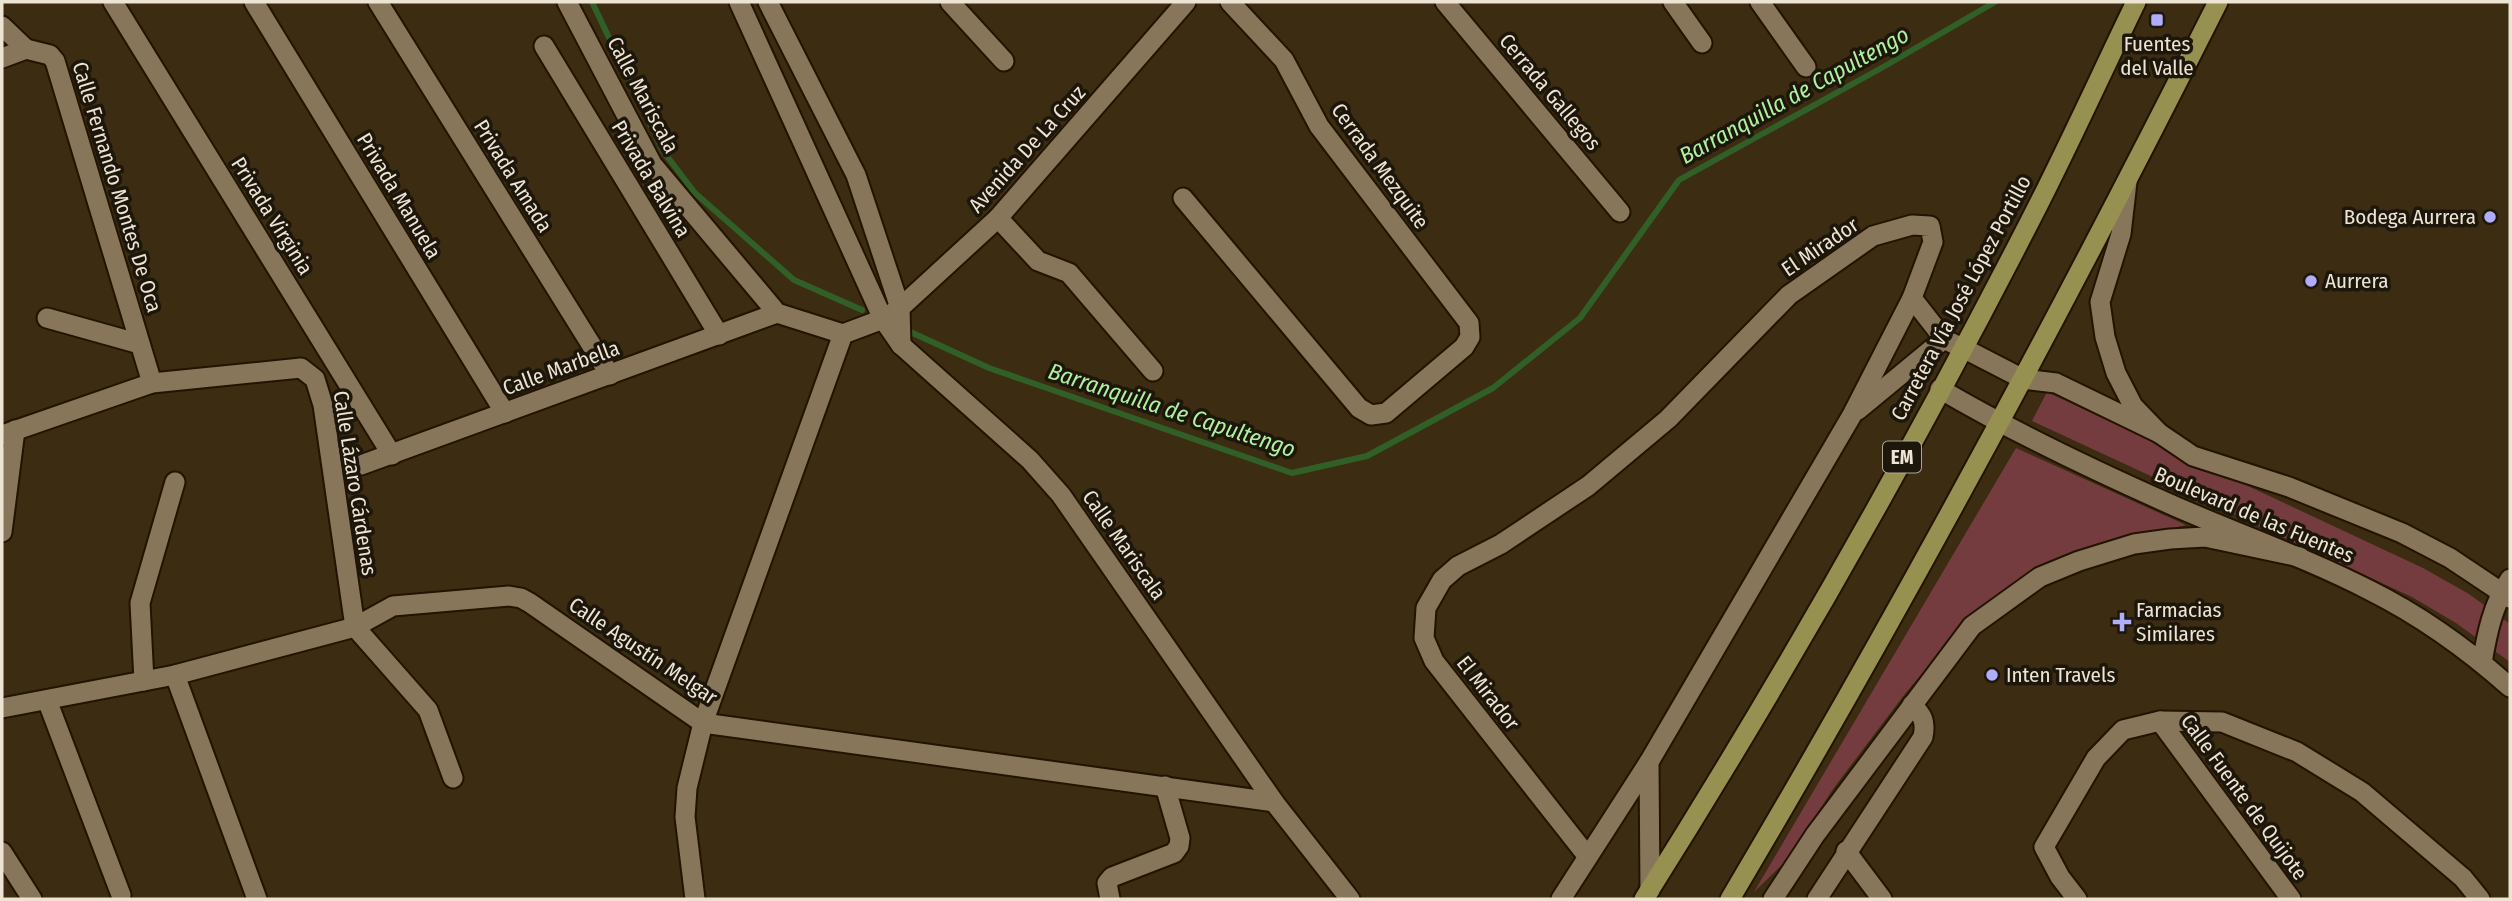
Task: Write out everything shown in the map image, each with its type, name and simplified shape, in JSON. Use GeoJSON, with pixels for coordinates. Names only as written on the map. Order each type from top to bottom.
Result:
{"type":"FeatureCollection","features":[{"type":"Feature","properties":{"kind":"main road","name":"Carretera Vía José López Portillo"},"geometry":{"type":"LineString","coordinates":[[1647,895],[1776,686],[1963,348],[2029,223],[2136,2]]}},
{"type":"Feature","properties":{"kind":"main road"},"geometry":{"type":"LineString","coordinates":[[1730,899],[1814,757],[2000,424],[2218,2]]}},
{"type":"Feature","properties":{"kind":"street","name":"Privada Virginia"},"geometry":{"type":"LineString","coordinates":[[113,2],[392,455]]}},
{"type":"Feature","properties":{"kind":"street","name":"Privada Manuela"},"geometry":{"type":"LineString","coordinates":[[254,2],[505,413]]}},
{"type":"Feature","properties":{"kind":"street","name":"Privada Amada"},"geometry":{"type":"LineString","coordinates":[[378,2],[610,375]]}},
{"type":"Feature","properties":{"kind":"street","name":"Calle Mariscala"},"geometry":{"type":"LineString","coordinates":[[567,2],[652,164],[777,313]]}},
{"type":"Feature","properties":{"kind":"street","name":"Calle Mariscala"},"geometry":{"type":"LineString","coordinates":[[739,2],[891,314]]}},
{"type":"Feature","properties":{"kind":"street","name":"Calle Mariscala"},"geometry":{"type":"LineString","coordinates":[[768,2],[856,175],[901,345],[1030,460],[1062,495],[1274,802],[1350,899]]}},
{"type":"Feature","properties":{"kind":"street"},"geometry":{"type":"LineString","coordinates":[[950,2],[1004,61]]}},
{"type":"Feature","properties":{"kind":"street","name":"Avenida De La Cruz"},"geometry":{"type":"LineString","coordinates":[[891,314],[998,218],[1185,2]]}},
{"type":"Feature","properties":{"kind":"street","name":"Cerrada Mezquite"},"geometry":{"type":"LineString","coordinates":[[1183,198],[1359,408],[1371,415],[1386,413],[1464,346],[1470,337],[1469,323],[1319,126],[1284,60],[1230,2]]}},
{"type":"Feature","properties":{"kind":"street","name":"Cerrada Gallegos"},"geometry":{"type":"LineString","coordinates":[[1445,2],[1620,212]]}},
{"type":"Feature","properties":{"kind":"street"},"geometry":{"type":"LineString","coordinates":[[1674,2],[1702,43]]}},
{"type":"Feature","properties":{"kind":"street"},"geometry":{"type":"LineString","coordinates":[[1760,2],[1805,67]]}},
{"type":"Feature","properties":{"kind":"street"},"geometry":{"type":"LineString","coordinates":[[2,26],[26,49],[2,58]]}},
{"type":"Feature","properties":{"kind":"street","name":"Privada Balvina"},"geometry":{"type":"LineString","coordinates":[[544,46],[719,335]]}},
{"type":"Feature","properties":{"kind":"street","name":"Calle Fernando Montes De Oca"},"geometry":{"type":"LineString","coordinates":[[26,49],[50,55],[55,61],[152,383]]}},
{"type":"Feature","properties":{"kind":"street"},"geometry":{"type":"LineString","coordinates":[[2127,182],[2121,233],[2100,302],[2105,337],[2116,373],[2133,406],[2159,433]]}},
{"type":"Feature","properties":{"kind":"street"},"geometry":{"type":"LineString","coordinates":[[998,218],[1038,261],[1069,273],[1153,371]]}},
{"type":"Feature","properties":{"kind":"street","name":"El Mirador"},"geometry":{"type":"LineString","coordinates":[[1912,225],[1930,226],[1933,242],[1912,298],[1852,415],[1649,762],[1588,857],[1434,661],[1424,638],[1426,608],[1431,598],[1442,580],[1458,566],[1501,544],[1588,485],[1668,419],[1789,295],[1873,236],[1912,225]]}},
{"type":"Feature","properties":{"kind":"street"},"geometry":{"type":"LineString","coordinates":[[1912,298],[1944,340],[2023,379]]}},
{"type":"Feature","properties":{"kind":"street","name":"Calle Marbella"},"geometry":{"type":"LineString","coordinates":[[361,465],[777,313]]}},
{"type":"Feature","properties":{"kind":"street"},"geometry":{"type":"LineString","coordinates":[[777,313],[843,334],[891,314]]}},
{"type":"Feature","properties":{"kind":"street"},"geometry":{"type":"LineString","coordinates":[[47,318],[141,344]]}},
{"type":"Feature","properties":{"kind":"street"},"geometry":{"type":"LineString","coordinates":[[695,899],[685,817],[687,788],[703,723],[843,334]]}},
{"type":"Feature","properties":{"kind":"street"},"geometry":{"type":"LineString","coordinates":[[1852,415],[1944,340]]}},
{"type":"Feature","properties":{"kind":"street","name":"Calle Lázaro Cárdenas"},"geometry":{"type":"LineString","coordinates":[[8,433],[152,383],[301,368],[315,379],[324,405],[355,627]]}},
{"type":"Feature","properties":{"kind":"street","name":"Boulevard de las Fuentes"},"geometry":{"type":"LineString","coordinates":[[2023,379],[2056,383],[2159,433],[2193,456],[2289,486],[2402,533],[2507,590],[2489,626],[2482,663]]}},
{"type":"Feature","properties":{"kind":"street"},"geometry":{"type":"LineString","coordinates":[[1940,389],[2000,424]]}},
{"type":"Feature","properties":{"kind":"street","name":"Boulevard de las Fuentes"},"geometry":{"type":"LineString","coordinates":[[2000,424],[2173,505],[2301,558],[2373,592],[2427,623],[2510,687]]}},
{"type":"Feature","properties":{"kind":"street"},"geometry":{"type":"LineString","coordinates":[[2,531],[8,433]]}},
{"type":"Feature","properties":{"kind":"street"},"geometry":{"type":"LineString","coordinates":[[144,681],[140,603],[175,482]]}},
{"type":"Feature","properties":{"kind":"street"},"geometry":{"type":"LineString","coordinates":[[1773,899],[1815,835],[1972,626],[2040,577],[2079,561],[2134,544],[2170,539],[2205,537],[2301,558]]}},
{"type":"Feature","properties":{"kind":"street","name":"Calle Agustín Melgar"},"geometry":{"type":"LineString","coordinates":[[2,708],[175,675],[355,627],[393,606],[509,596],[521,598],[703,723],[1274,802]]}},
{"type":"Feature","properties":{"kind":"street"},"geometry":{"type":"LineString","coordinates":[[355,627],[428,710],[453,778]]}},
{"type":"Feature","properties":{"kind":"street"},"geometry":{"type":"LineString","coordinates":[[175,675],[257,899]]}},
{"type":"Feature","properties":{"kind":"street"},"geometry":{"type":"LineString","coordinates":[[47,699],[121,895]]}},
{"type":"Feature","properties":{"kind":"street"},"geometry":{"type":"LineString","coordinates":[[1817,899],[1923,737],[1923,718],[1912,705]]}},
{"type":"Feature","properties":{"kind":"street"},"geometry":{"type":"LineString","coordinates":[[2077,899],[2060,877],[2044,847],[2096,758],[2123,730],[2160,721],[2221,722],[2297,752],[2362,792],[2453,870],[2480,899]]}},
{"type":"Feature","properties":{"kind":"street","name":"Calle Fuente de Quijote"},"geometry":{"type":"LineString","coordinates":[[2160,721],[2291,899]]}},
{"type":"Feature","properties":{"kind":"street"},"geometry":{"type":"LineString","coordinates":[[1647,895],[1649,762]]}},
{"type":"Feature","properties":{"kind":"street"},"geometry":{"type":"LineString","coordinates":[[1111,899],[1107,883],[1112,877],[1174,853],[1179,846],[1180,838],[1165,786]]}},
{"type":"Feature","properties":{"kind":"street"},"geometry":{"type":"LineString","coordinates":[[1846,851],[1882,899]]}},
{"type":"Feature","properties":{"kind":"street"},"geometry":{"type":"LineString","coordinates":[[2,852],[32,899]]}},
{"type":"Feature","properties":{"kind":"street"},"geometry":{"type":"LineString","coordinates":[[1561,899],[1588,857]]}},
{"type":"Feature","properties":{"kind":"shaded area"},"geometry":{"type":"Polygon","coordinates":[[[2047,392],[2423,568],[2469,594],[2510,624],[2510,662],[2456,623],[2412,597],[2032,421],[2047,392]]]}},
{"type":"Feature","properties":{"kind":"shaded area"},"geometry":{"type":"Polygon","coordinates":[[[2016,448],[2186,525],[2136,537],[2036,575],[2000,592],[1950,640],[1904,695],[1833,789],[1788,859],[1754,892],[2016,448]]]}},
{"type":"Feature","properties":{"kind":"waterway","name":"Barranquilla de Capultengo"},"geometry":{"type":"LineString","coordinates":[[592,2],[663,151],[695,193],[794,280],[862,310]]}},
{"type":"Feature","properties":{"kind":"waterway","name":"Barranquilla de Capultengo"},"geometry":{"type":"LineString","coordinates":[[904,329],[989,368],[1292,473],[1367,456],[1493,388],[1580,318],[1679,180],[1995,2]]}},
{"type":"Feature","properties":{"kind":"place","name":"Fuentes del Valle"},"geometry":{"type":"Point","coordinates":[2157,20]}},
{"type":"Feature","properties":{"kind":"place","name":"Bodega Aurrera"},"geometry":{"type":"Point","coordinates":[2490,217]}},
{"type":"Feature","properties":{"kind":"place","name":"Aurrera"},"geometry":{"type":"Point","coordinates":[2311,281]}},
{"type":"Feature","properties":{"kind":"place","name":"Farmacias Similares"},"geometry":{"type":"Point","coordinates":[2122,622]}},
{"type":"Feature","properties":{"kind":"place","name":"Inten Travels"},"geometry":{"type":"Point","coordinates":[1992,675]}}]}
